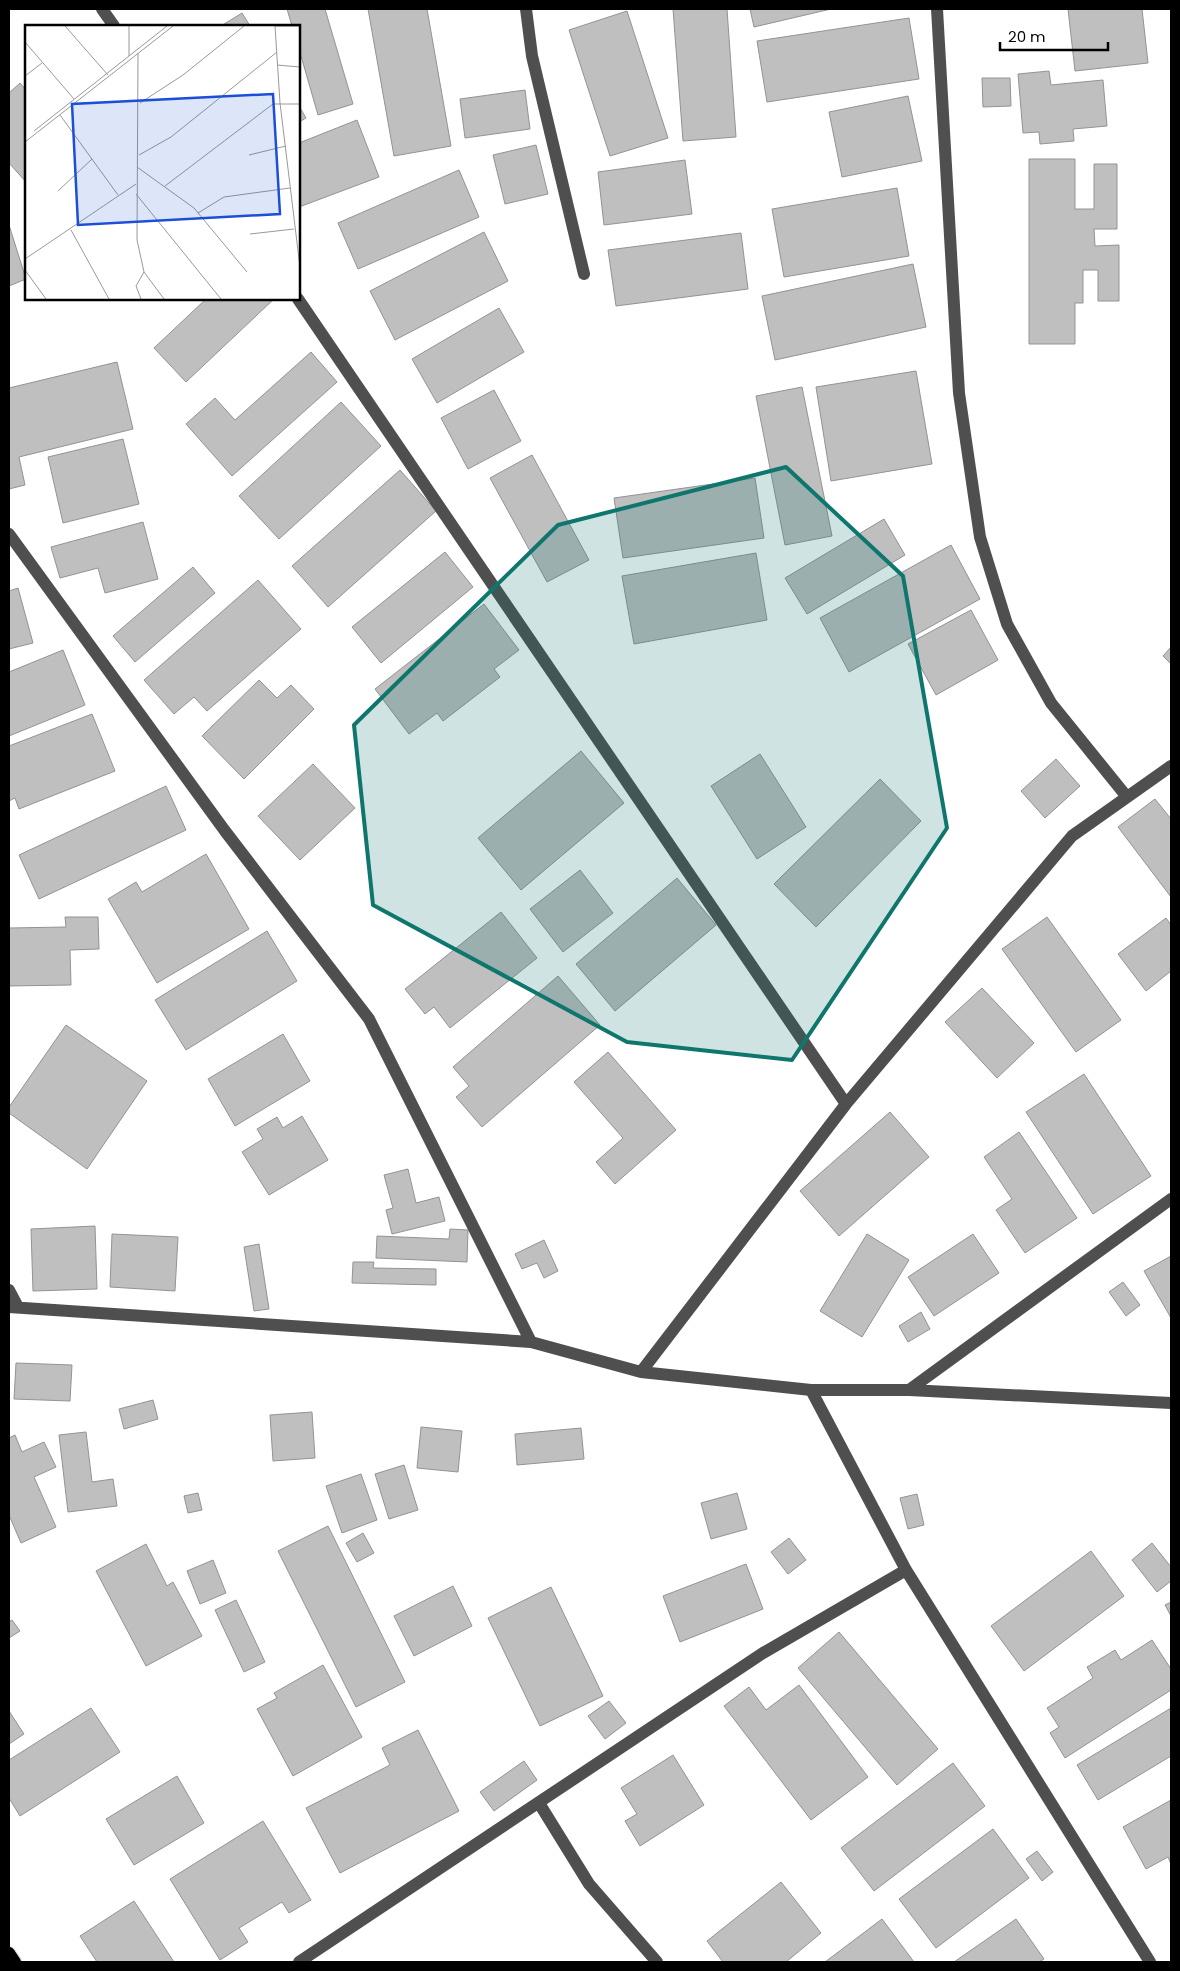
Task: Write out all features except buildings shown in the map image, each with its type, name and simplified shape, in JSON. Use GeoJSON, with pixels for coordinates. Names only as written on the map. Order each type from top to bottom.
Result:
{"type":"FeatureCollection","features":[{"type":"Feature","properties":{"kind":"main road"},"geometry":{"type":"LineString","coordinates":[[9,1954],[15,1962]]}},
{"type":"Feature","properties":{"kind":"street"},"geometry":{"type":"LineString","coordinates":[[102,9],[113,25]]}},
{"type":"Feature","properties":{"kind":"street"},"geometry":{"type":"LineString","coordinates":[[526,9],[532,56],[584,274]]}},
{"type":"Feature","properties":{"kind":"street"},"geometry":{"type":"LineString","coordinates":[[937,9],[959,393],[980,537],[1007,624],[1051,703],[1127,797]]}},
{"type":"Feature","properties":{"kind":"street"},"geometry":{"type":"LineString","coordinates":[[299,300],[846,1104]]}},
{"type":"Feature","properties":{"kind":"street"},"geometry":{"type":"LineString","coordinates":[[9,534],[225,832],[368,1019],[531,1342]]}},
{"type":"Feature","properties":{"kind":"street"},"geometry":{"type":"LineString","coordinates":[[641,1372],[846,1104],[1072,836],[1171,766]]}},
{"type":"Feature","properties":{"kind":"street"},"geometry":{"type":"LineString","coordinates":[[909,1390],[1171,1199]]}},
{"type":"Feature","properties":{"kind":"street"},"geometry":{"type":"LineString","coordinates":[[9,1290],[13,1307],[531,1342],[641,1372],[811,1390],[909,1390],[1171,1403]]}},
{"type":"Feature","properties":{"kind":"street"},"geometry":{"type":"LineString","coordinates":[[811,1390],[906,1570],[1150,1962]]}},
{"type":"Feature","properties":{"kind":"street"},"geometry":{"type":"LineString","coordinates":[[299,1962],[764,1653],[906,1570]]}},
{"type":"Feature","properties":{"kind":"street"},"geometry":{"type":"LineString","coordinates":[[539,1803],[589,1884],[657,1962]]}},
{"type":"Feature","properties":{"kind":"highlighted area"},"geometry":{"type":"Polygon","coordinates":[[[786,467],[903,576],[947,828],[792,1060],[627,1042],[373,905],[354,725],[558,525],[786,467]]]}}]}
